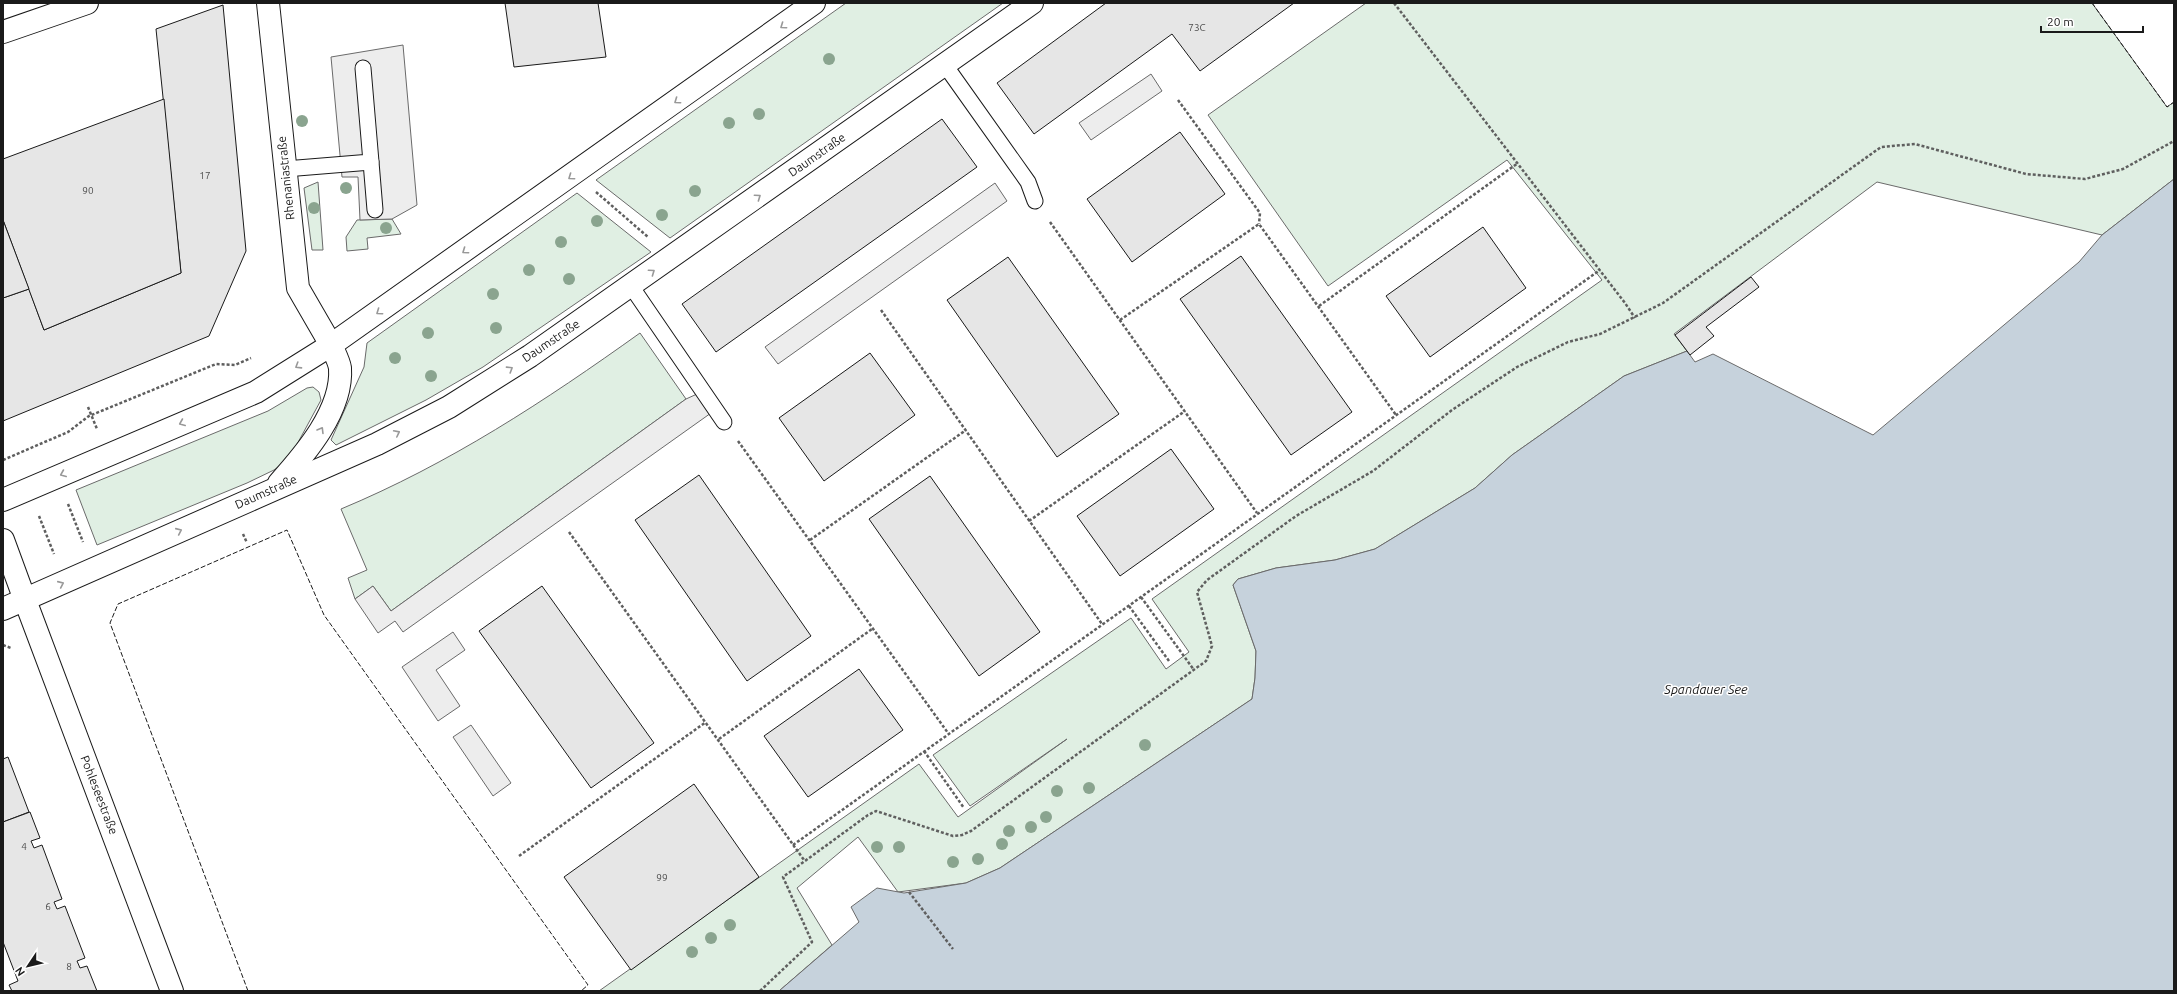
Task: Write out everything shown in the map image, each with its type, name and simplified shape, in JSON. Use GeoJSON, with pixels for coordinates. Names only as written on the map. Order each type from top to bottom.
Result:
{"type":"FeatureCollection","features":[{"type":"Feature","properties":{"kind":"main road"},"geometry":{"type":"LineString","coordinates":[[3,32],[87,3]]}},
{"type":"Feature","properties":{"kind":"main road","name":"Rhenaniastraße"},"geometry":{"type":"LineString","coordinates":[[268,3],[298,288],[331,345],[340,367],[338,387],[329,416],[309,448],[275,488]]}},
{"type":"Feature","properties":{"kind":"main road"},"geometry":{"type":"LineString","coordinates":[[3,500],[256,392],[331,345],[575,174],[814,3]]}},
{"type":"Feature","properties":{"kind":"main road","name":"Daumstraße"},"geometry":{"type":"LineString","coordinates":[[3,609],[377,444],[449,407],[530,356],[672,258],[1032,3]]}},
{"type":"Feature","properties":{"kind":"main road"},"geometry":{"type":"LineString","coordinates":[[3,540],[25,600]]}},
{"type":"Feature","properties":{"kind":"main road","name":"Pohleseestraße"},"geometry":{"type":"LineString","coordinates":[[25,600],[172,991]]}},
{"type":"Feature","properties":{"kind":"lane"},"geometry":{"type":"LineString","coordinates":[[945,65],[1028,182],[1035,201]]}},
{"type":"Feature","properties":{"kind":"lane"},"geometry":{"type":"LineString","coordinates":[[363,68],[375,210]]}},
{"type":"Feature","properties":{"kind":"lane"},"geometry":{"type":"LineString","coordinates":[[285,169],[371,162]]}},
{"type":"Feature","properties":{"kind":"lane"},"geometry":{"type":"LineString","coordinates":[[631,286],[724,422]]}},
{"type":"Feature","properties":{"kind":"path"},"geometry":{"type":"LineString","coordinates":[[1394,3],[1600,270],[1635,318]]}},
{"type":"Feature","properties":{"kind":"path"},"geometry":{"type":"LineString","coordinates":[[1178,100],[1260,213],[1260,224],[1396,415]]}},
{"type":"Feature","properties":{"kind":"path"},"geometry":{"type":"LineString","coordinates":[[760,991],[812,942],[782,877],[804,860],[876,811],[953,836],[967,833],[1206,661],[1212,646],[1197,592],[1207,580],[1296,516],[1373,471],[1452,410],[1517,367],[1568,342],[1600,334],[1663,303],[1881,147],[1915,144],[2026,174],[2085,179],[2123,169],[2174,141]]}},
{"type":"Feature","properties":{"kind":"path"},"geometry":{"type":"LineString","coordinates":[[1319,306],[1518,163]]}},
{"type":"Feature","properties":{"kind":"path"},"geometry":{"type":"LineString","coordinates":[[575,174],[672,258]]}},
{"type":"Feature","properties":{"kind":"path"},"geometry":{"type":"LineString","coordinates":[[1035,201],[1258,513]]}},
{"type":"Feature","properties":{"kind":"path"},"geometry":{"type":"LineString","coordinates":[[1120,320],[1260,224]]}},
{"type":"Feature","properties":{"kind":"path"},"geometry":{"type":"LineString","coordinates":[[793,845],[948,733],[1129,606],[1600,270]]}},
{"type":"Feature","properties":{"kind":"path"},"geometry":{"type":"LineString","coordinates":[[881,310],[1102,624]]}},
{"type":"Feature","properties":{"kind":"path"},"geometry":{"type":"LineString","coordinates":[[3,460],[68,432],[91,415],[216,364],[235,365],[253,358]]}},
{"type":"Feature","properties":{"kind":"path"},"geometry":{"type":"LineString","coordinates":[[88,407],[98,431]]}},
{"type":"Feature","properties":{"kind":"path"},"geometry":{"type":"LineString","coordinates":[[1029,521],[1185,411]]}},
{"type":"Feature","properties":{"kind":"path"},"geometry":{"type":"LineString","coordinates":[[724,422],[948,733]]}},
{"type":"Feature","properties":{"kind":"path"},"geometry":{"type":"LineString","coordinates":[[810,540],[966,430]]}},
{"type":"Feature","properties":{"kind":"path"},"geometry":{"type":"LineString","coordinates":[[67,502],[83,543]]}},
{"type":"Feature","properties":{"kind":"path"},"geometry":{"type":"LineString","coordinates":[[569,532],[719,739],[804,860]]}},
{"type":"Feature","properties":{"kind":"path"},"geometry":{"type":"LineString","coordinates":[[1141,597],[1194,670]]}},
{"type":"Feature","properties":{"kind":"path"},"geometry":{"type":"LineString","coordinates":[[1129,606],[1169,661]]}},
{"type":"Feature","properties":{"kind":"path"},"geometry":{"type":"LineString","coordinates":[[719,739],[872,629]]}},
{"type":"Feature","properties":{"kind":"path"},"geometry":{"type":"LineString","coordinates":[[519,856],[706,722]]}},
{"type":"Feature","properties":{"kind":"path"},"geometry":{"type":"LineString","coordinates":[[924,751],[964,808]]}},
{"type":"Feature","properties":{"kind":"path"},"geometry":{"type":"LineString","coordinates":[[910,892],[953,949]]}},
{"type":"Feature","properties":{"kind":"green space"},"geometry":{"type":"Polygon","coordinates":[[[846,3],[1003,3],[670,238],[596,180],[846,3]]]}},
{"type":"Feature","properties":{"kind":"green space"},"geometry":{"type":"Polygon","coordinates":[[[1366,3],[2092,3],[2167,107],[2174,102],[2174,179],[2102,235],[1877,182],[1674,334],[1687,351],[1624,376],[1512,455],[1475,488],[1375,549],[1335,560],[1276,568],[1238,579],[1233,585],[1256,651],[1255,678],[1252,699],[1000,868],[966,883],[898,892],[858,837],[797,888],[832,945],[779,991],[599,991],[919,764],[958,817],[1067,739],[970,806],[933,755],[1131,618],[1166,669],[1189,652],[1152,599],[1602,280],[1507,160],[1328,286],[1208,115],[1366,3]]]}},
{"type":"Feature","properties":{"kind":"green space"},"geometry":{"type":"Polygon","coordinates":[[[318,182],[323,250],[312,250],[304,188],[318,182]]]}},
{"type":"Feature","properties":{"kind":"green space"},"geometry":{"type":"Polygon","coordinates":[[[577,193],[651,252],[483,367],[426,400],[336,445],[331,440],[364,367],[367,343],[577,193]]]}},
{"type":"Feature","properties":{"kind":"green space"},"geometry":{"type":"Polygon","coordinates":[[[392,219],[401,234],[367,238],[368,249],[347,251],[346,237],[357,220],[392,219]]]}},
{"type":"Feature","properties":{"kind":"green space"},"geometry":{"type":"Polygon","coordinates":[[[640,333],[686,399],[391,611],[373,586],[355,599],[348,578],[367,570],[341,509],[420,472],[495,430],[568,383],[640,333]]]}},
{"type":"Feature","properties":{"kind":"green space"},"geometry":{"type":"Polygon","coordinates":[[[313,387],[319,392],[321,400],[295,448],[284,462],[274,470],[247,483],[97,545],[76,490],[268,411],[307,388],[313,387]]]}},
{"type":"Feature","properties":{"kind":"shaded area"},"geometry":{"type":"Polygon","coordinates":[[[403,45],[417,205],[392,219],[360,220],[358,177],[342,177],[331,57],[403,45]]]}},
{"type":"Feature","properties":{"kind":"shaded area"},"geometry":{"type":"Polygon","coordinates":[[[1151,74],[1162,91],[1091,140],[1079,123],[1151,74]]]}},
{"type":"Feature","properties":{"kind":"shaded area"},"geometry":{"type":"Polygon","coordinates":[[[995,183],[1007,201],[778,364],[765,347],[995,183]]]}},
{"type":"Feature","properties":{"kind":"shaded area"},"geometry":{"type":"Polygon","coordinates":[[[697,394],[711,413],[403,632],[395,621],[378,633],[355,599],[373,586],[391,611],[686,399],[697,394]]]}},
{"type":"Feature","properties":{"kind":"shaded area"},"geometry":{"type":"Polygon","coordinates":[[[453,632],[465,650],[436,670],[460,706],[438,721],[402,667],[453,632]]]}},
{"type":"Feature","properties":{"kind":"shaded area"},"geometry":{"type":"Polygon","coordinates":[[[471,725],[511,783],[493,796],[453,737],[471,725]]]}},
{"type":"Feature","properties":{"kind":"water","name":"Spandauer See"},"geometry":{"type":"Polygon","coordinates":[[[2174,179],[2174,991],[779,991],[859,922],[851,907],[877,888],[904,893],[966,883],[1000,868],[1252,699],[1255,678],[1256,651],[1233,585],[1238,579],[1276,568],[1335,560],[1375,549],[1475,488],[1512,455],[1624,376],[1687,351],[1695,362],[1713,354],[1873,435],[2079,262],[2102,235],[2174,179]]]}},
{"type":"Feature","properties":{"kind":"building"},"geometry":{"type":"Polygon","coordinates":[[[505,3],[598,3],[606,57],[514,67],[505,3]]]}},
{"type":"Feature","properties":{"kind":"building"},"geometry":{"type":"Polygon","coordinates":[[[1106,3],[1294,3],[1200,71],[1172,34],[1034,134],[997,83],[1106,3]]]}},
{"type":"Feature","properties":{"kind":"building"},"geometry":{"type":"Polygon","coordinates":[[[223,5],[246,251],[209,336],[3,421],[3,298],[29,289],[44,330],[181,273],[156,29],[223,5]]]}},
{"type":"Feature","properties":{"kind":"building"},"geometry":{"type":"Polygon","coordinates":[[[164,99],[181,273],[44,330],[3,220],[3,159],[164,99]]]}},
{"type":"Feature","properties":{"kind":"building"},"geometry":{"type":"Polygon","coordinates":[[[942,119],[977,167],[716,352],[682,304],[942,119]]]}},
{"type":"Feature","properties":{"kind":"building"},"geometry":{"type":"Polygon","coordinates":[[[1180,132],[1225,194],[1132,262],[1087,199],[1180,132]]]}},
{"type":"Feature","properties":{"kind":"building"},"geometry":{"type":"Polygon","coordinates":[[[3,220],[29,289],[3,298],[3,220]]]}},
{"type":"Feature","properties":{"kind":"building"},"geometry":{"type":"Polygon","coordinates":[[[1483,227],[1526,288],[1430,357],[1386,296],[1483,227]]]}},
{"type":"Feature","properties":{"kind":"building"},"geometry":{"type":"Polygon","coordinates":[[[1241,256],[1352,412],[1291,455],[1180,299],[1241,256]]]}},
{"type":"Feature","properties":{"kind":"building"},"geometry":{"type":"Polygon","coordinates":[[[1008,257],[1119,414],[1057,457],[947,300],[1008,257]]]}},
{"type":"Feature","properties":{"kind":"building"},"geometry":{"type":"Polygon","coordinates":[[[1751,277],[1759,287],[1706,327],[1714,336],[1690,355],[1675,335],[1751,277]]]}},
{"type":"Feature","properties":{"kind":"building"},"geometry":{"type":"Polygon","coordinates":[[[870,353],[915,415],[824,481],[779,418],[870,353]]]}},
{"type":"Feature","properties":{"kind":"building"},"geometry":{"type":"Polygon","coordinates":[[[1171,449],[1214,509],[1120,576],[1077,516],[1171,449]]]}},
{"type":"Feature","properties":{"kind":"building"},"geometry":{"type":"Polygon","coordinates":[[[699,475],[811,636],[747,681],[635,520],[699,475]]]}},
{"type":"Feature","properties":{"kind":"building"},"geometry":{"type":"Polygon","coordinates":[[[930,476],[1040,632],[979,676],[869,519],[930,476]]]}},
{"type":"Feature","properties":{"kind":"building"},"geometry":{"type":"Polygon","coordinates":[[[542,586],[654,743],[591,788],[479,631],[542,586]]]}},
{"type":"Feature","properties":{"kind":"building"},"geometry":{"type":"Polygon","coordinates":[[[859,669],[903,730],[808,797],[764,736],[859,669]]]}},
{"type":"Feature","properties":{"kind":"building"},"geometry":{"type":"Polygon","coordinates":[[[8,757],[29,812],[3,822],[3,759],[8,757]]]}},
{"type":"Feature","properties":{"kind":"building"},"geometry":{"type":"Polygon","coordinates":[[[694,784],[759,877],[631,970],[564,877],[694,784]]]}},
{"type":"Feature","properties":{"kind":"building"},"geometry":{"type":"Polygon","coordinates":[[[30,812],[40,838],[31,841],[34,848],[42,845],[62,899],[54,902],[57,909],[65,906],[85,958],[77,961],[80,968],[87,966],[97,991],[12,991],[9,985],[18,981],[3,942],[3,822],[30,812]]]}},
{"type":"Feature","properties":{"kind":"fence"},"geometry":{"type":"LineString","coordinates":[[2092,3],[2167,107],[2174,102]]}},
{"type":"Feature","properties":{"kind":"fence"},"geometry":{"type":"LineString","coordinates":[[248,991],[110,623],[118,604],[287,530],[324,615],[588,985],[581,991]]}}]}
